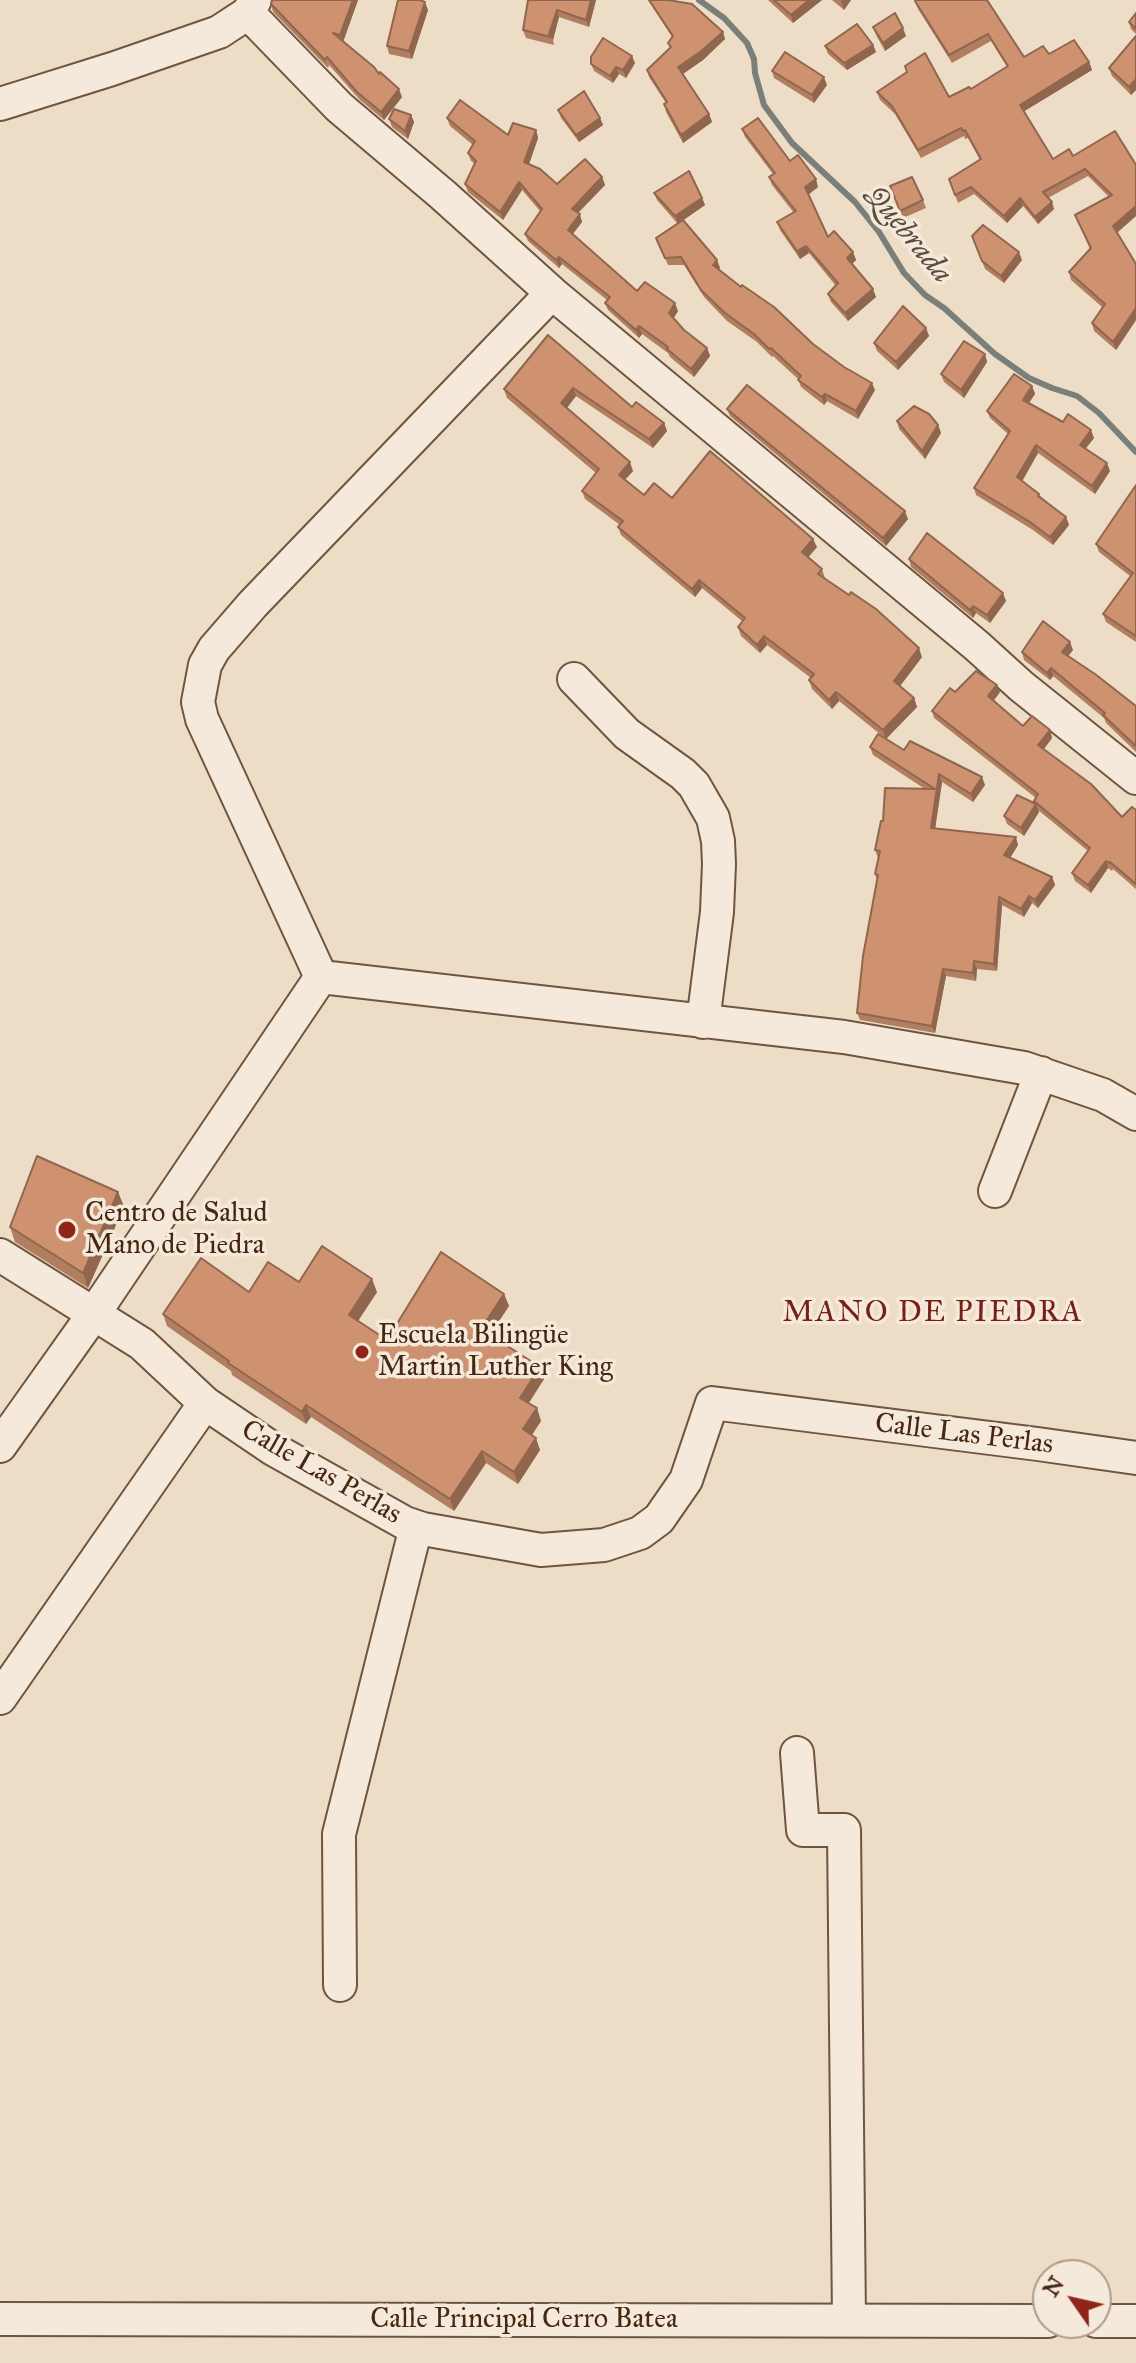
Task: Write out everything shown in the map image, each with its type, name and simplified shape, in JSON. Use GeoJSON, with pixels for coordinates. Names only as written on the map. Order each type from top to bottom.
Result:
{"type":"FeatureCollection","features":[{"type":"Feature","properties":{"kind":"street"},"geometry":{"type":"LineString","coordinates":[[0,104],[219,32],[252,6],[339,107],[552,293],[1021,686],[1136,778]]}},
{"type":"Feature","properties":{"kind":"street"},"geometry":{"type":"LineString","coordinates":[[321,977],[202,719],[198,702],[205,665],[214,649],[253,604],[552,293]]}},
{"type":"Feature","properties":{"kind":"street"},"geometry":{"type":"LineString","coordinates":[[574,679],[627,734],[683,774],[713,818],[719,864],[717,912],[703,1022]]}},
{"type":"Feature","properties":{"kind":"street"},"geometry":{"type":"LineString","coordinates":[[321,977],[844,1037],[1024,1068],[1103,1095],[1136,1114]]}},
{"type":"Feature","properties":{"kind":"street"},"geometry":{"type":"LineString","coordinates":[[0,1446],[93,1315],[321,977]]}},
{"type":"Feature","properties":{"kind":"street"},"geometry":{"type":"LineString","coordinates":[[995,1191],[1041,1073]]}},
{"type":"Feature","properties":{"kind":"street","name":"Calle Las Perlas"},"geometry":{"type":"LineString","coordinates":[[0,1255],[142,1344],[205,1403],[273,1449],[405,1523],[541,1550],[604,1545],[640,1533],[659,1519],[686,1480],[712,1403],[1136,1458]]}},
{"type":"Feature","properties":{"kind":"street"},"geometry":{"type":"LineString","coordinates":[[0,1698],[205,1403]]}},
{"type":"Feature","properties":{"kind":"street"},"geometry":{"type":"LineString","coordinates":[[340,1985],[339,1834],[416,1527]]}},
{"type":"Feature","properties":{"kind":"street"},"geometry":{"type":"LineString","coordinates":[[797,1753],[803,1830],[844,1830],[849,2320]]}},
{"type":"Feature","properties":{"kind":"street","name":"Calle Principal Cerro Batea"},"geometry":{"type":"LineString","coordinates":[[0,2319],[1032,2321]]}},
{"type":"Feature","properties":{"kind":"street"},"geometry":{"type":"LineString","coordinates":[[1112,2321],[1136,2321]]}},
{"type":"Feature","properties":{"kind":"building"},"geometry":{"type":"Polygon","coordinates":[[[272,0],[353,0],[340,35],[333,33],[399,89],[381,112],[357,92],[327,57],[325,60],[271,4],[272,0]]]}},
{"type":"Feature","properties":{"kind":"building"},"geometry":{"type":"Polygon","coordinates":[[[398,0],[425,2],[409,51],[387,46],[398,0]]]}},
{"type":"Feature","properties":{"kind":"building"},"geometry":{"type":"Polygon","coordinates":[[[528,0],[591,0],[586,20],[557,10],[549,34],[551,37],[523,30],[528,0]]]}},
{"type":"Feature","properties":{"kind":"building"},"geometry":{"type":"Polygon","coordinates":[[[649,0],[692,4],[723,32],[678,67],[709,114],[681,135],[664,104],[667,102],[647,70],[671,47],[668,43],[673,36],[649,0]]]}},
{"type":"Feature","properties":{"kind":"building"},"geometry":{"type":"Polygon","coordinates":[[[774,0],[809,0],[791,15],[774,0]]]}},
{"type":"Feature","properties":{"kind":"building"},"geometry":{"type":"Polygon","coordinates":[[[916,0],[987,0],[1024,57],[1043,46],[1049,54],[1074,40],[1089,62],[1020,105],[1053,159],[1069,149],[1073,156],[1115,131],[1136,165],[1136,206],[1113,226],[1136,264],[1136,308],[1113,342],[1092,323],[1105,304],[1069,272],[1091,248],[1075,215],[1112,195],[1085,169],[1043,192],[1052,202],[1035,217],[1020,198],[1004,216],[971,187],[955,195],[949,179],[981,159],[965,130],[961,128],[918,150],[892,106],[877,92],[907,72],[905,66],[925,53],[949,97],[969,87],[971,89],[1008,66],[988,34],[949,55],[916,0]]]}},
{"type":"Feature","properties":{"kind":"building"},"geometry":{"type":"Polygon","coordinates":[[[895,13],[903,28],[883,43],[873,27],[895,13]]]}},
{"type":"Feature","properties":{"kind":"building"},"geometry":{"type":"Polygon","coordinates":[[[1136,13],[1136,29],[1129,22],[1136,13]]]}},
{"type":"Feature","properties":{"kind":"building"},"geometry":{"type":"Polygon","coordinates":[[[857,24],[873,45],[844,63],[825,46],[857,24]]]}},
{"type":"Feature","properties":{"kind":"building"},"geometry":{"type":"Polygon","coordinates":[[[1136,36],[1136,79],[1129,87],[1109,68],[1136,36]]]}},
{"type":"Feature","properties":{"kind":"building"},"geometry":{"type":"Polygon","coordinates":[[[603,38],[632,56],[623,70],[616,67],[610,76],[591,64],[591,57],[603,38]]]}},
{"type":"Feature","properties":{"kind":"building"},"geometry":{"type":"Polygon","coordinates":[[[785,52],[824,77],[812,95],[772,71],[785,52]]]}},
{"type":"Feature","properties":{"kind":"building"},"geometry":{"type":"Polygon","coordinates":[[[584,91],[600,118],[576,135],[558,110],[584,91]]]}},
{"type":"Feature","properties":{"kind":"building"},"geometry":{"type":"Polygon","coordinates":[[[460,100],[508,135],[513,123],[536,130],[524,162],[540,169],[557,184],[585,159],[602,177],[572,209],[580,214],[568,230],[637,291],[645,282],[675,303],[669,313],[707,348],[691,369],[668,347],[639,326],[636,330],[605,303],[610,297],[559,257],[556,260],[525,234],[542,209],[519,182],[500,212],[465,184],[476,161],[468,153],[475,141],[447,118],[460,100]]]}},
{"type":"Feature","properties":{"kind":"building"},"geometry":{"type":"Polygon","coordinates":[[[394,109],[411,115],[405,131],[389,119],[394,109]]]}},
{"type":"Feature","properties":{"kind":"building"},"geometry":{"type":"Polygon","coordinates":[[[758,118],[790,161],[798,155],[816,179],[805,187],[828,237],[834,231],[853,252],[847,258],[873,289],[845,313],[828,294],[838,283],[806,246],[797,251],[777,222],[796,211],[769,177],[775,173],[742,129],[758,118]]]}},
{"type":"Feature","properties":{"kind":"building"},"geometry":{"type":"Polygon","coordinates":[[[689,171],[702,198],[675,216],[654,193],[689,171]]]}},
{"type":"Feature","properties":{"kind":"building"},"geometry":{"type":"Polygon","coordinates":[[[912,177],[923,200],[900,211],[890,186],[912,177]]]}},
{"type":"Feature","properties":{"kind":"building"},"geometry":{"type":"Polygon","coordinates":[[[683,220],[717,260],[713,265],[774,307],[813,344],[872,383],[856,411],[825,394],[822,397],[798,380],[801,376],[771,348],[701,290],[681,257],[665,258],[656,238],[683,220]]]}},
{"type":"Feature","properties":{"kind":"building"},"geometry":{"type":"Polygon","coordinates":[[[983,225],[1019,252],[1001,276],[982,261],[972,236],[983,225]]]}},
{"type":"Feature","properties":{"kind":"building"},"geometry":{"type":"Polygon","coordinates":[[[903,306],[926,328],[896,362],[874,343],[903,306]]]}},
{"type":"Feature","properties":{"kind":"building"},"geometry":{"type":"Polygon","coordinates":[[[548,335],[632,407],[636,402],[664,423],[649,439],[573,388],[561,403],[630,462],[619,475],[644,495],[654,483],[672,498],[710,451],[813,539],[802,552],[822,569],[818,574],[876,609],[919,648],[894,681],[914,698],[883,730],[836,692],[829,700],[809,680],[814,674],[764,636],[757,645],[738,627],[745,618],[699,580],[692,589],[618,527],[623,521],[582,491],[599,469],[504,389],[548,335]]]}},
{"type":"Feature","properties":{"kind":"building"},"geometry":{"type":"Polygon","coordinates":[[[964,341],[985,354],[961,390],[941,374],[964,341]]]}},
{"type":"Feature","properties":{"kind":"building"},"geometry":{"type":"Polygon","coordinates":[[[1014,374],[1032,386],[1023,400],[1063,422],[1068,414],[1091,430],[1080,445],[1107,463],[1092,486],[1036,445],[1017,477],[1066,517],[1050,537],[974,488],[1010,431],[987,411],[1014,374]]]}},
{"type":"Feature","properties":{"kind":"building"},"geometry":{"type":"Polygon","coordinates":[[[747,385],[905,511],[883,538],[727,409],[747,385]]]}},
{"type":"Feature","properties":{"kind":"building"},"geometry":{"type":"Polygon","coordinates":[[[914,406],[929,414],[938,425],[922,451],[897,421],[914,406]]]}},
{"type":"Feature","properties":{"kind":"building"},"geometry":{"type":"Polygon","coordinates":[[[1136,485],[1136,636],[1103,614],[1133,573],[1096,544],[1136,485]]]}},
{"type":"Feature","properties":{"kind":"building"},"geometry":{"type":"Polygon","coordinates":[[[927,533],[1003,593],[987,615],[973,606],[970,610],[909,559],[927,533]]]}},
{"type":"Feature","properties":{"kind":"building"},"geometry":{"type":"Polygon","coordinates":[[[1043,621],[1070,642],[1062,652],[1136,706],[1136,746],[1103,715],[1105,713],[1051,668],[1047,673],[1022,652],[1043,621]]]}},
{"type":"Feature","properties":{"kind":"building"},"geometry":{"type":"Polygon","coordinates":[[[976,671],[997,685],[988,696],[1023,726],[1032,716],[1050,730],[1038,745],[1091,784],[1122,817],[1132,807],[1136,810],[1136,884],[1106,861],[1088,885],[1072,873],[1090,848],[1034,801],[1038,794],[932,711],[950,688],[955,692],[976,671]]]}},
{"type":"Feature","properties":{"kind":"building"},"geometry":{"type":"Polygon","coordinates":[[[878,734],[904,750],[910,741],[982,777],[971,794],[939,774],[931,828],[1016,837],[1004,855],[1052,877],[1035,900],[1029,896],[1021,909],[999,897],[994,964],[974,961],[973,973],[943,969],[932,1026],[857,1013],[863,956],[878,875],[875,874],[880,851],[875,850],[883,821],[885,788],[935,789],[870,747],[878,734]]]}},
{"type":"Feature","properties":{"kind":"building"},"geometry":{"type":"Polygon","coordinates":[[[1017,795],[1036,804],[1021,828],[1004,816],[1017,795]]]}},
{"type":"Feature","properties":{"kind":"building","name":"Centro de Salud Mano de Piedra"},"geometry":{"type":"Polygon","coordinates":[[[37,1156],[118,1192],[83,1273],[10,1227],[37,1156]]]}},
{"type":"Feature","properties":{"kind":"building"},"geometry":{"type":"Polygon","coordinates":[[[322,1246],[372,1279],[349,1315],[387,1340],[441,1252],[504,1294],[481,1329],[540,1367],[520,1398],[537,1408],[523,1429],[536,1438],[514,1472],[482,1451],[450,1499],[306,1405],[302,1412],[228,1363],[163,1314],[201,1258],[249,1292],[268,1262],[299,1282],[322,1246]]]}},
{"type":"Feature","properties":{"kind":"waterway","name":"Quebrada"},"geometry":{"type":"LineString","coordinates":[[699,0],[724,18],[747,43],[754,59],[764,105],[792,143],[855,202],[879,232],[904,273],[925,295],[995,354],[1029,378],[1077,396],[1099,413],[1136,452]]}},
{"type":"Feature","properties":{"kind":"place","name":"Centro de Salud Mano de Piedra"},"geometry":{"type":"Point","coordinates":[67,1230]}},
{"type":"Feature","properties":{"kind":"place","name":"Escuela Bilingüe Martin Luther King"},"geometry":{"type":"Point","coordinates":[362,1352]}},
{"type":"Feature","properties":{"kind":"district","name":"MANO DE PIEDRA"},"geometry":{"type":"Point","coordinates":[933,1314]}}]}
